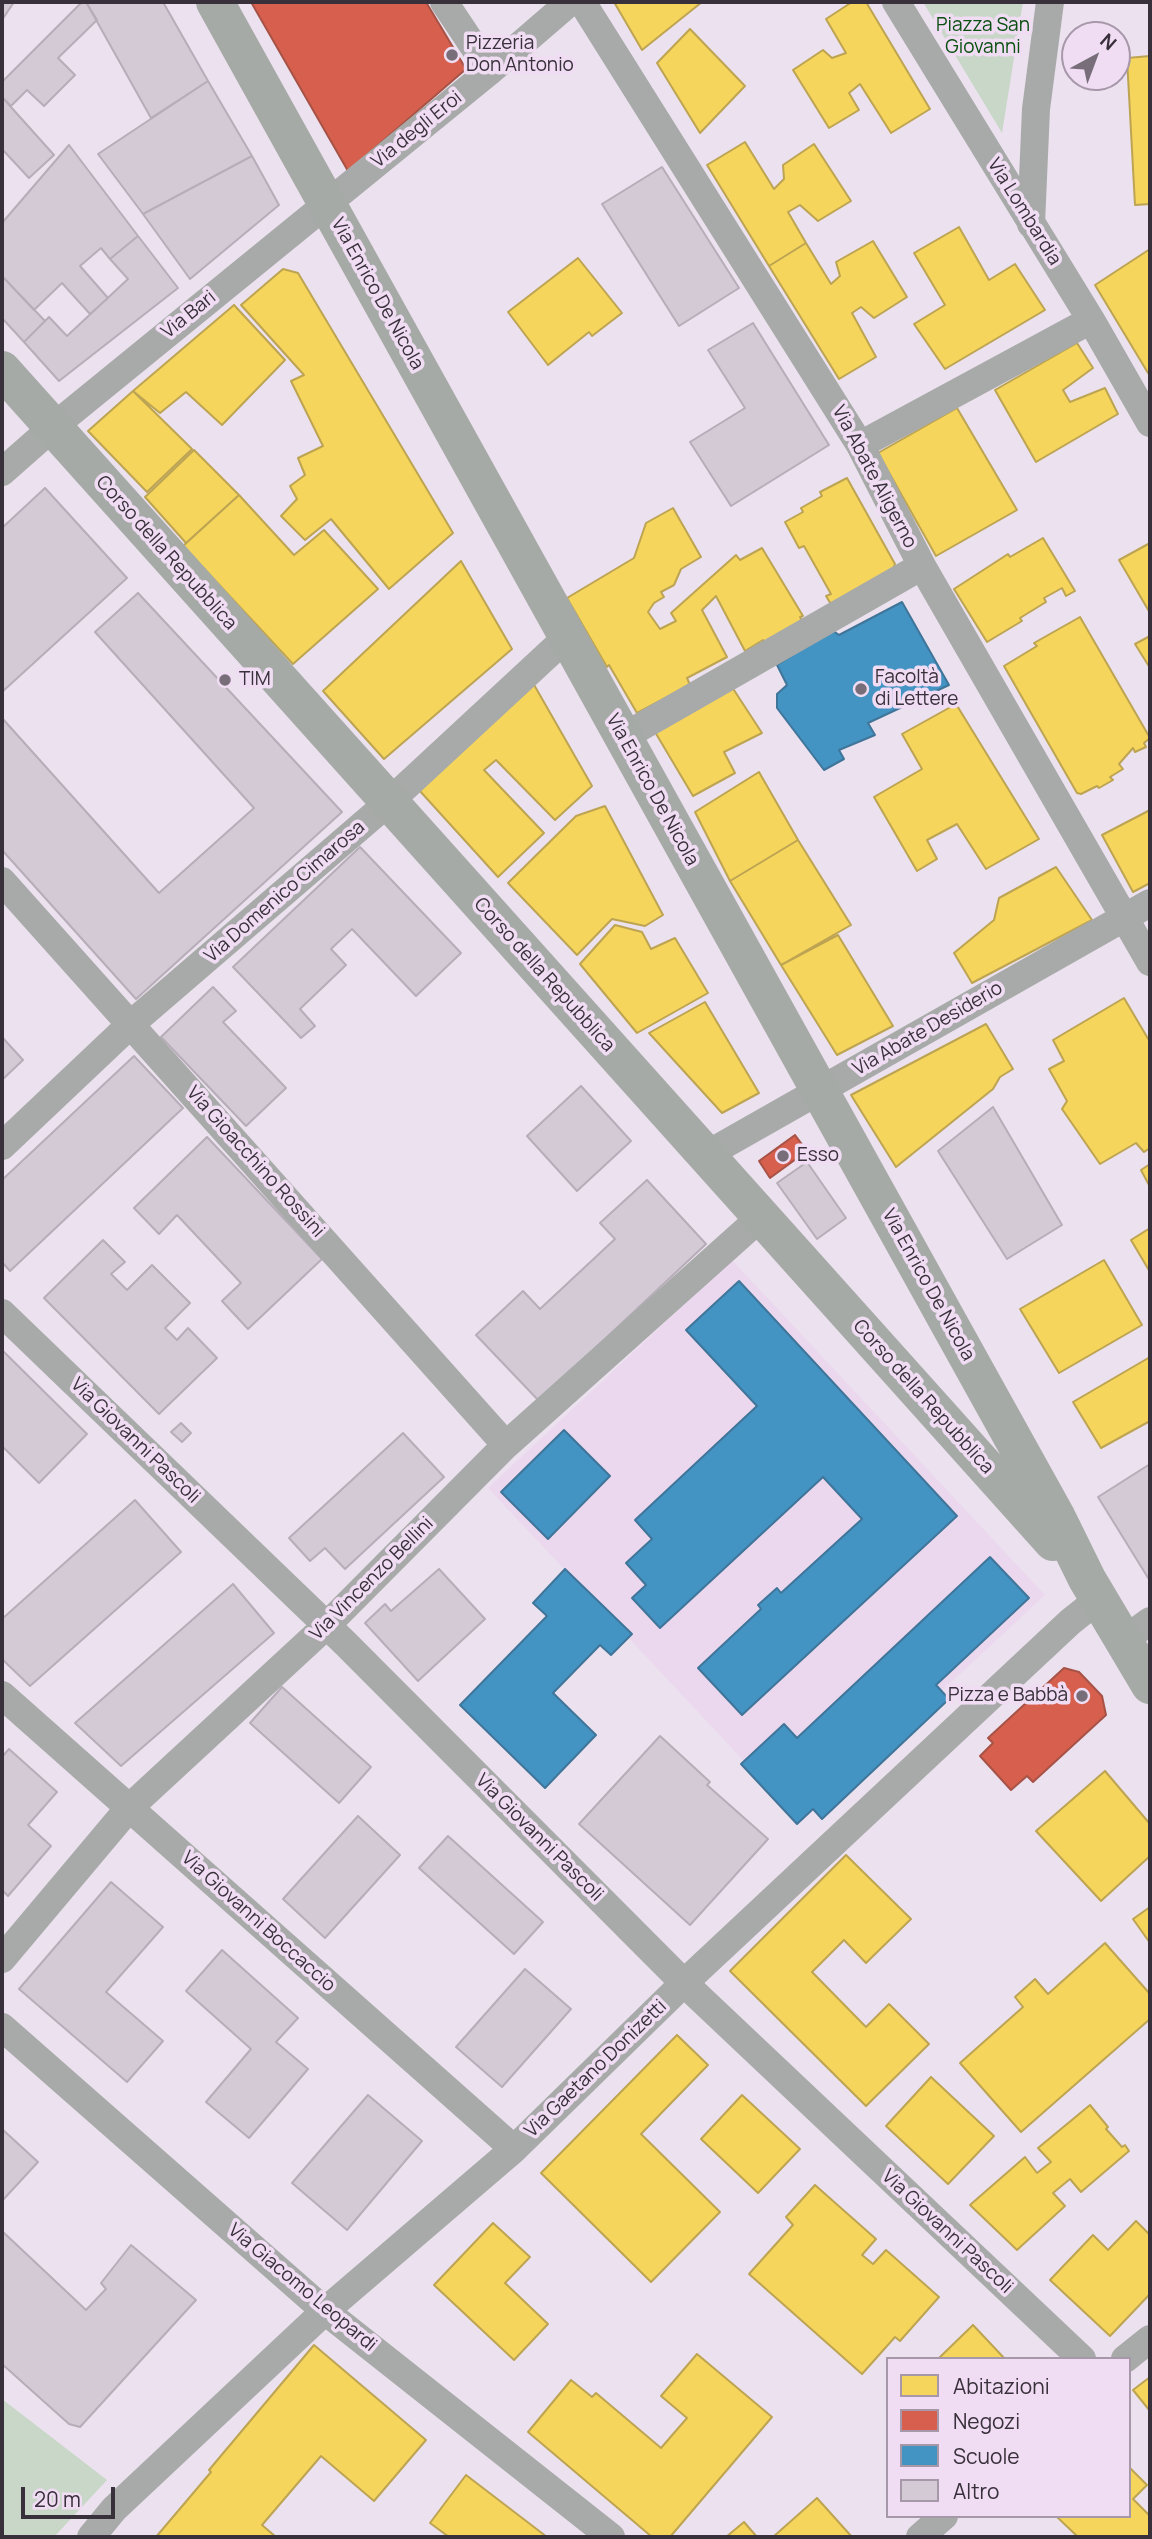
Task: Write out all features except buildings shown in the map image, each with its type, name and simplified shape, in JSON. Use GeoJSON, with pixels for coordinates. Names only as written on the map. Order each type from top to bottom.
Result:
{"type":"FeatureCollection","features":[{"type":"Feature","properties":{"kind":"main road","name":"Via Enrico De Nicola"},"geometry":{"type":"LineString","coordinates":[[215,2],[1056,1516],[1093,1589]]}},
{"type":"Feature","properties":{"kind":"main road","name":"Corso della Repubblica"},"geometry":{"type":"LineString","coordinates":[[2,370],[1093,1589]]}},
{"type":"Feature","properties":{"kind":"main road"},"geometry":{"type":"LineString","coordinates":[[950,1428],[989,1397]]}},
{"type":"Feature","properties":{"kind":"main road"},"geometry":{"type":"LineString","coordinates":[[1093,1589],[1137,1631],[1150,1685]]}},
{"type":"Feature","properties":{"kind":"street"},"geometry":{"type":"LineString","coordinates":[[444,2],[490,71]]}},
{"type":"Feature","properties":{"kind":"street","name":"Via degli Eroi"},"geometry":{"type":"LineString","coordinates":[[326,203],[490,71],[570,2]]}},
{"type":"Feature","properties":{"kind":"street","name":"Via Abate Aligerno"},"geometry":{"type":"LineString","coordinates":[[582,2],[860,445],[922,566],[1150,962]]}},
{"type":"Feature","properties":{"kind":"street","name":"Via Lombardia"},"geometry":{"type":"LineString","coordinates":[[896,2],[1091,320],[1150,423]]}},
{"type":"Feature","properties":{"kind":"street"},"geometry":{"type":"LineString","coordinates":[[1031,224],[1036,109],[1050,2]]}},
{"type":"Feature","properties":{"kind":"street","name":"Via Bari"},"geometry":{"type":"LineString","coordinates":[[2,472],[52,426],[326,203]]}},
{"type":"Feature","properties":{"kind":"street"},"geometry":{"type":"LineString","coordinates":[[860,445],[1091,320]]}},
{"type":"Feature","properties":{"kind":"street"},"geometry":{"type":"LineString","coordinates":[[623,737],[922,566]]}},
{"type":"Feature","properties":{"kind":"street","name":"Via Domenico Cimarosa"},"geometry":{"type":"LineString","coordinates":[[2,1146],[131,1024],[389,802],[567,637]]}},
{"type":"Feature","properties":{"kind":"street","name":"Via Gioacchino Rossini"},"geometry":{"type":"LineString","coordinates":[[2,881],[506,1445]]}},
{"type":"Feature","properties":{"kind":"street","name":"Via Abate Desiderio"},"geometry":{"type":"LineString","coordinates":[[706,1155],[1150,903]]}},
{"type":"Feature","properties":{"kind":"street","name":"Via Vincenzo Bellini"},"geometry":{"type":"LineString","coordinates":[[2,1959],[129,1808],[327,1625],[506,1445],[761,1217]]}},
{"type":"Feature","properties":{"kind":"street","name":"Via Giovanni Pascoli"},"geometry":{"type":"LineString","coordinates":[[2,1313],[327,1625],[684,1983],[1080,2357]]}},
{"type":"Feature","properties":{"kind":"street","name":"Via Gaetano Donizetti"},"geometry":{"type":"LineString","coordinates":[[91,2537],[114,2510],[325,2311],[514,2149],[684,1983],[1050,1641],[1093,1589]]}},
{"type":"Feature","properties":{"kind":"street","name":"Via Giovanni Boccaccio"},"geometry":{"type":"LineString","coordinates":[[2,1695],[514,2149]]}},
{"type":"Feature","properties":{"kind":"street","name":"Via Giacomo Leopardi"},"geometry":{"type":"LineString","coordinates":[[2,2027],[325,2311],[611,2537]]}},
{"type":"Feature","properties":{"kind":"street"},"geometry":{"type":"LineString","coordinates":[[1128,2357],[1150,2339]]}},
{"type":"Feature","properties":{"kind":"street"},"geometry":{"type":"LineString","coordinates":[[920,2537],[942,2518]]}},
{"type":"Feature","properties":{"kind":"shaded area"},"geometry":{"type":"Polygon","coordinates":[[[732,1260],[1045,1595],[801,1822],[488,1488],[732,1260]]]}},
{"type":"Feature","properties":{"kind":"green space","name":"Piazza San Giovanni"},"geometry":{"type":"Polygon","coordinates":[[[923,2],[1023,2],[1002,133],[923,2]]]}},
{"type":"Feature","properties":{"kind":"green space"},"geometry":{"type":"Polygon","coordinates":[[[2,2399],[107,2480],[54,2537],[2,2537],[2,2399]]]}},
{"type":"Feature","properties":{"kind":"place","name":"Pizzeria Don Antonio"},"geometry":{"type":"Point","coordinates":[452,55]}},
{"type":"Feature","properties":{"kind":"place","name":"TIM"},"geometry":{"type":"Point","coordinates":[225,680]}},
{"type":"Feature","properties":{"kind":"place","name":"Facoltà di Lettere"},"geometry":{"type":"Point","coordinates":[861,689]}},
{"type":"Feature","properties":{"kind":"place","name":"Esso"},"geometry":{"type":"Point","coordinates":[783,1156]}},
{"type":"Feature","properties":{"kind":"place","name":"Pizza e Babbà"},"geometry":{"type":"Point","coordinates":[1082,1696]}}]}
